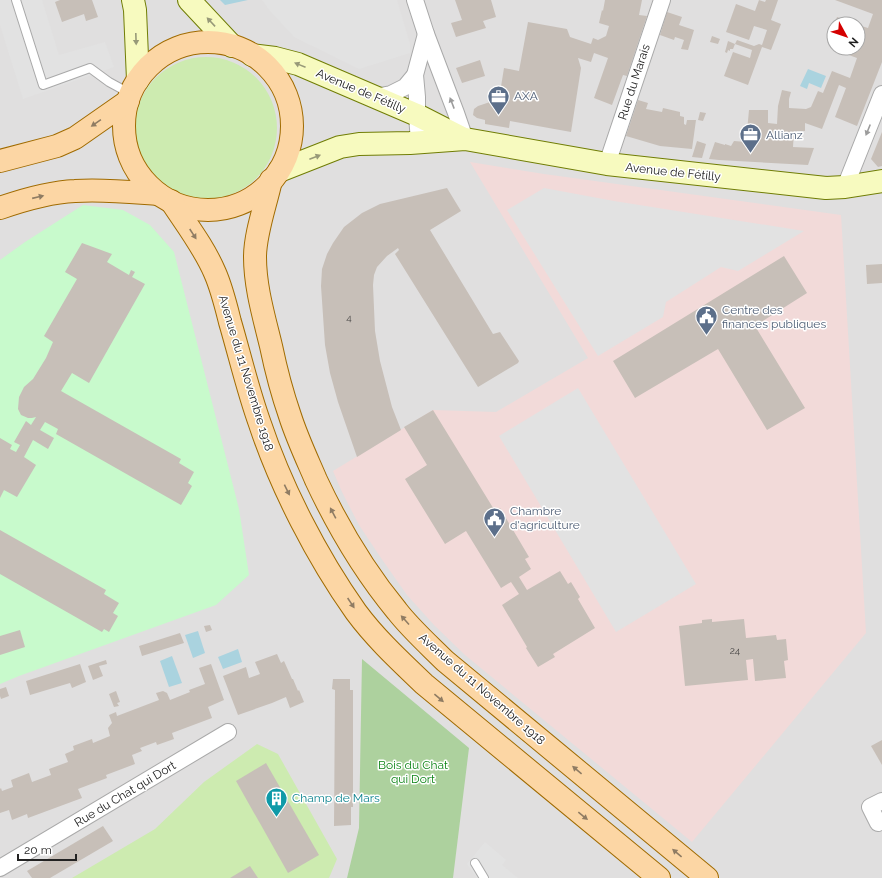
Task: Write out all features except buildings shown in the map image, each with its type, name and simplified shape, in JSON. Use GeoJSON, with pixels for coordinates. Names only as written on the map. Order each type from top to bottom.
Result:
{"type":"FeatureCollection","features":[{"type":"Feature","properties":{"kind":"main road"},"geometry":{"type":"LineString","coordinates":[[0,161],[57,146],[75,138],[132,91],[150,65],[165,54],[181,46],[215,42],[232,46],[252,55],[267,66],[279,81],[289,104],[291,117],[291,136],[287,154],[275,176],[257,194],[239,204],[204,210],[187,207],[165,197],[146,183],[129,154],[125,137],[124,118],[132,91]]}},
{"type":"Feature","properties":{"kind":"main road","name":"Avenue du 11 Novembre 1918"},"geometry":{"type":"LineString","coordinates":[[275,176],[258,232],[255,256],[261,308],[279,382],[289,415],[302,449],[326,500],[364,567],[381,592],[398,612],[445,660],[707,878]]}},
{"type":"Feature","properties":{"kind":"main road"},"geometry":{"type":"LineString","coordinates":[[0,208],[33,198],[74,190],[99,190],[165,197]]}},
{"type":"Feature","properties":{"kind":"main road","name":"Avenue du 11 Novembre 1918"},"geometry":{"type":"LineString","coordinates":[[165,197],[207,256],[216,274],[260,424],[284,484],[316,549],[356,612],[375,635],[424,684],[660,878]]}},
{"type":"Feature","properties":{"kind":"street"},"geometry":{"type":"LineString","coordinates":[[132,91],[135,10],[133,0]]}},
{"type":"Feature","properties":{"kind":"street"},"geometry":{"type":"LineString","coordinates":[[189,0],[232,46]]}},
{"type":"Feature","properties":{"kind":"street"},"geometry":{"type":"LineString","coordinates":[[415,0],[465,139]]}},
{"type":"Feature","properties":{"kind":"street","name":"Rue du Marais"},"geometry":{"type":"LineString","coordinates":[[607,164],[662,0]]}},
{"type":"Feature","properties":{"kind":"street"},"geometry":{"type":"LineString","coordinates":[[419,142],[415,75],[426,34]]}},
{"type":"Feature","properties":{"kind":"street","name":"Avenue de Fétilly"},"geometry":{"type":"LineString","coordinates":[[252,55],[275,58],[298,64],[417,115],[465,139]]}},
{"type":"Feature","properties":{"kind":"street"},"geometry":{"type":"LineString","coordinates":[[375,97],[391,94],[405,87],[415,75]]}},
{"type":"Feature","properties":{"kind":"street"},"geometry":{"type":"LineString","coordinates":[[845,187],[882,94]]}},
{"type":"Feature","properties":{"kind":"street","name":"Avenue de Fétilly"},"geometry":{"type":"LineString","coordinates":[[275,176],[340,147],[359,144],[410,143],[465,139],[607,164],[826,188],[845,187],[882,181]]}},
{"type":"Feature","properties":{"kind":"street","name":"Rue du Chat qui Dort"},"geometry":{"type":"LineString","coordinates":[[0,868],[228,732]]}},
{"type":"Feature","properties":{"kind":"street"},"geometry":{"type":"LineString","coordinates":[[882,801],[870,807],[878,823],[882,821]]}},
{"type":"Feature","properties":{"kind":"lane"},"geometry":{"type":"LineString","coordinates":[[16,0],[43,85],[90,68],[108,82],[132,91]]}},
{"type":"Feature","properties":{"kind":"lane"},"geometry":{"type":"LineString","coordinates":[[475,863],[484,878]]}},
{"type":"Feature","properties":{"kind":"shaded area"},"geometry":{"type":"Polygon","coordinates":[[[0,0],[882,0],[882,878],[0,878],[0,0]]]}},
{"type":"Feature","properties":{"kind":"shaded area"},"geometry":{"type":"Polygon","coordinates":[[[0,0],[42,0],[59,55],[105,42],[114,67],[23,99],[0,25],[0,0]]]}},
{"type":"Feature","properties":{"kind":"shaded area"},"geometry":{"type":"Polygon","coordinates":[[[262,0],[397,0],[410,44],[410,53],[359,69],[294,37],[262,0]]]}},
{"type":"Feature","properties":{"kind":"shaded area"},"geometry":{"type":"Polygon","coordinates":[[[470,162],[544,174],[841,215],[866,633],[692,842],[465,655],[434,625],[407,595],[359,525],[333,471],[433,410],[496,412],[588,358],[470,162]]]}},
{"type":"Feature","properties":{"kind":"shaded area"},"geometry":{"type":"Polygon","coordinates":[[[544,188],[614,201],[804,231],[738,271],[721,267],[666,302],[663,317],[598,356],[507,210],[544,188]]]}},
{"type":"Feature","properties":{"kind":"shaded area"},"geometry":{"type":"Polygon","coordinates":[[[578,388],[696,584],[616,632],[499,436],[578,388]]]}},
{"type":"Feature","properties":{"kind":"shaded area"},"geometry":{"type":"Polygon","coordinates":[[[485,842],[506,860],[502,865],[518,878],[477,878],[467,864],[485,842]]]}},
{"type":"Feature","properties":{"kind":"green space"},"geometry":{"type":"Polygon","coordinates":[[[206,57],[227,60],[251,73],[261,83],[274,107],[277,128],[274,149],[261,173],[251,183],[227,196],[206,199],[185,196],[161,183],[151,173],[138,149],[135,128],[138,107],[151,83],[161,73],[185,60],[206,57]]]}},
{"type":"Feature","properties":{"kind":"green space"},"geometry":{"type":"Polygon","coordinates":[[[83,205],[123,210],[150,225],[174,252],[239,509],[249,575],[216,605],[0,684],[0,260],[83,205]]]}},
{"type":"Feature","properties":{"kind":"green space","name":"Bois du Chat qui Dort"},"geometry":{"type":"Polygon","coordinates":[[[362,659],[469,748],[453,878],[347,878],[359,828],[362,659]]]}},
{"type":"Feature","properties":{"kind":"green space"},"geometry":{"type":"Polygon","coordinates":[[[257,744],[278,754],[337,859],[329,878],[72,878],[155,829],[204,782],[257,744]]]}},
{"type":"Feature","properties":{"kind":"water"},"geometry":{"type":"Polygon","coordinates":[[[220,0],[248,0],[225,5],[220,0]]]}},
{"type":"Feature","properties":{"kind":"water"},"geometry":{"type":"Polygon","coordinates":[[[808,69],[826,76],[821,88],[809,83],[807,89],[800,86],[808,69]]]}},
{"type":"Feature","properties":{"kind":"water"},"geometry":{"type":"Polygon","coordinates":[[[198,631],[205,653],[193,658],[185,635],[198,631]]]}},
{"type":"Feature","properties":{"kind":"water"},"geometry":{"type":"Polygon","coordinates":[[[238,649],[242,662],[223,669],[218,657],[238,649]]]}},
{"type":"Feature","properties":{"kind":"water"},"geometry":{"type":"Polygon","coordinates":[[[172,656],[182,683],[169,687],[160,661],[172,656]]]}},
{"type":"Feature","properties":{"kind":"place","name":"AXA"},"geometry":{"type":"Point","coordinates":[498,116]}},
{"type":"Feature","properties":{"kind":"place","name":"Allianz"},"geometry":{"type":"Point","coordinates":[750,154]}},
{"type":"Feature","properties":{"kind":"place","name":"Centre des finances publiques"},"geometry":{"type":"Point","coordinates":[707,336]}},
{"type":"Feature","properties":{"kind":"place","name":"Chambre d'agriculture"},"geometry":{"type":"Point","coordinates":[494,538]}},
{"type":"Feature","properties":{"kind":"place","name":"Champ de Mars"},"geometry":{"type":"Point","coordinates":[277,818]}}]}
